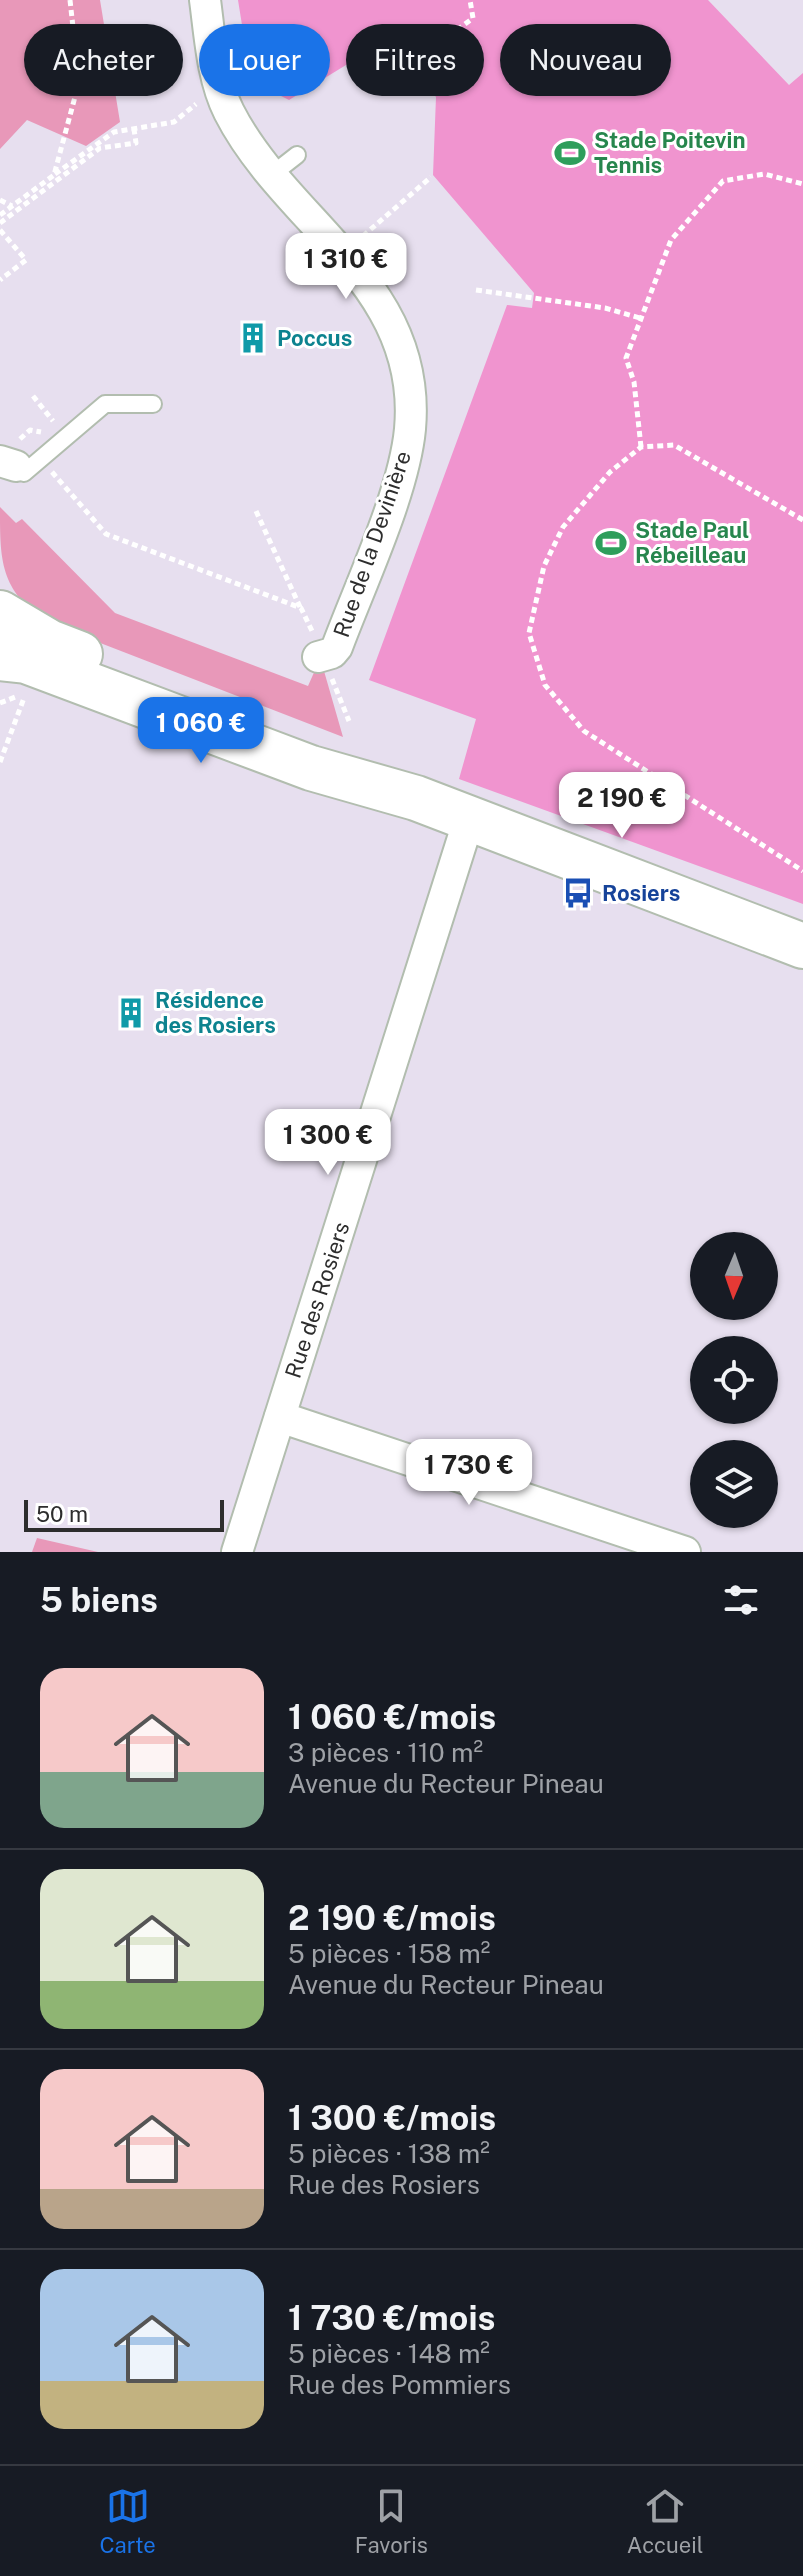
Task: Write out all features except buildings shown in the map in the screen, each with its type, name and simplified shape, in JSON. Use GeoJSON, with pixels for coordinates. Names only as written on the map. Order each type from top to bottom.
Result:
{"type":"FeatureCollection","features":[{"type":"Feature","properties":{"kind":"main road"},"geometry":{"type":"LineString","coordinates":[[0,613],[49,642],[320,745],[416,798]]}},
{"type":"Feature","properties":{"kind":"main road"},"geometry":{"type":"LineString","coordinates":[[0,658],[36,664],[281,757],[416,798],[803,946]]}},
{"type":"Feature","properties":{"kind":"street","name":"Rue de la Devinière"},"geometry":{"type":"LineString","coordinates":[[205,0],[209,24]]}},
{"type":"Feature","properties":{"kind":"street","name":"Rue de la Devinière"},"geometry":{"type":"LineString","coordinates":[[224,96],[246,139],[286,164],[342,254],[371,289],[392,323],[414,374],[410,431],[397,485],[337,647],[320,657]]}},
{"type":"Feature","properties":{"kind":"street","name":"Rue des Rosiers"},"geometry":{"type":"LineString","coordinates":[[237,1552],[469,819]]}},
{"type":"Feature","properties":{"kind":"street"},"geometry":{"type":"LineString","coordinates":[[280,1417],[685,1552]]}},
{"type":"Feature","properties":{"kind":"lane"},"geometry":{"type":"LineString","coordinates":[[23,469],[105,404],[153,404]]}},
{"type":"Feature","properties":{"kind":"path"},"geometry":{"type":"LineString","coordinates":[[54,175],[79,82],[70,0]]}},
{"type":"Feature","properties":{"kind":"path"},"geometry":{"type":"LineString","coordinates":[[465,24],[473,18],[470,0]]}},
{"type":"Feature","properties":{"kind":"path"},"geometry":{"type":"LineString","coordinates":[[0,215],[114,132],[174,122],[206,96]]}},
{"type":"Feature","properties":{"kind":"path"},"geometry":{"type":"LineString","coordinates":[[0,223],[100,148],[136,143],[134,129]]}},
{"type":"Feature","properties":{"kind":"path"},"geometry":{"type":"LineString","coordinates":[[641,447],[634,382],[626,358],[671,240],[723,181],[764,174],[803,184]]}},
{"type":"Feature","properties":{"kind":"path"},"geometry":{"type":"LineString","coordinates":[[342,254],[431,177]]}},
{"type":"Feature","properties":{"kind":"path"},"geometry":{"type":"LineString","coordinates":[[0,200],[12,206]]}},
{"type":"Feature","properties":{"kind":"path"},"geometry":{"type":"LineString","coordinates":[[0,230],[26,260],[0,280]]}},
{"type":"Feature","properties":{"kind":"path"},"geometry":{"type":"LineString","coordinates":[[476,290],[605,308],[640,318]]}},
{"type":"Feature","properties":{"kind":"path"},"geometry":{"type":"LineString","coordinates":[[33,396],[66,437]]}},
{"type":"Feature","properties":{"kind":"path"},"geometry":{"type":"LineString","coordinates":[[803,520],[674,445],[641,447],[610,472],[563,527],[544,566],[529,633],[534,659],[545,685],[584,731],[803,871]]}},
{"type":"Feature","properties":{"kind":"path"},"geometry":{"type":"LineString","coordinates":[[23,469],[106,534],[301,608]]}},
{"type":"Feature","properties":{"kind":"path"},"geometry":{"type":"LineString","coordinates":[[256,511],[349,721]]}},
{"type":"Feature","properties":{"kind":"path"},"geometry":{"type":"LineString","coordinates":[[0,762],[26,693]]}},
{"type":"Feature","properties":{"kind":"shaded area"},"geometry":{"type":"Polygon","coordinates":[[[0,0],[100,0],[104,24],[24,24],[24,96],[116,96],[120,122],[86,146],[27,120],[0,149],[0,0]]]}},
{"type":"Feature","properties":{"kind":"shaded area","name":"Stade Paul Rébeilleau"},"geometry":{"type":"Polygon","coordinates":[[[238,0],[708,0],[789,85],[803,73],[803,904],[459,779],[476,719],[369,680],[507,305],[532,308],[534,293],[433,175],[435,96],[484,96],[484,24],[346,24],[346,65],[330,75],[330,24],[242,24],[238,0]]]}},
{"type":"Feature","properties":{"kind":"shaded area"},"geometry":{"type":"Polygon","coordinates":[[[0,507],[16,523],[22,519],[115,613],[308,686],[316,668],[324,671],[343,737],[46,622],[19,598],[11,585],[2,558],[0,507]]]}},
{"type":"Feature","properties":{"kind":"shaded area"},"geometry":{"type":"Polygon","coordinates":[[[37,1538],[98,1552],[32,1552],[37,1538]]]}},
{"type":"Feature","properties":{"kind":"place","name":"Stade Poitevin Tennis"},"geometry":{"type":"Point","coordinates":[570,153]}},
{"type":"Feature","properties":{"kind":"place","name":"Poccus"},"geometry":{"type":"Point","coordinates":[253,338]}},
{"type":"Feature","properties":{"kind":"place","name":"Stade Paul Rébeilleau"},"geometry":{"type":"Point","coordinates":[611,543]}},
{"type":"Feature","properties":{"kind":"place","name":"Rosiers"},"geometry":{"type":"Point","coordinates":[578,893]}},
{"type":"Feature","properties":{"kind":"place","name":"Résidence des Rosiers"},"geometry":{"type":"Point","coordinates":[131,1013]}}]}
